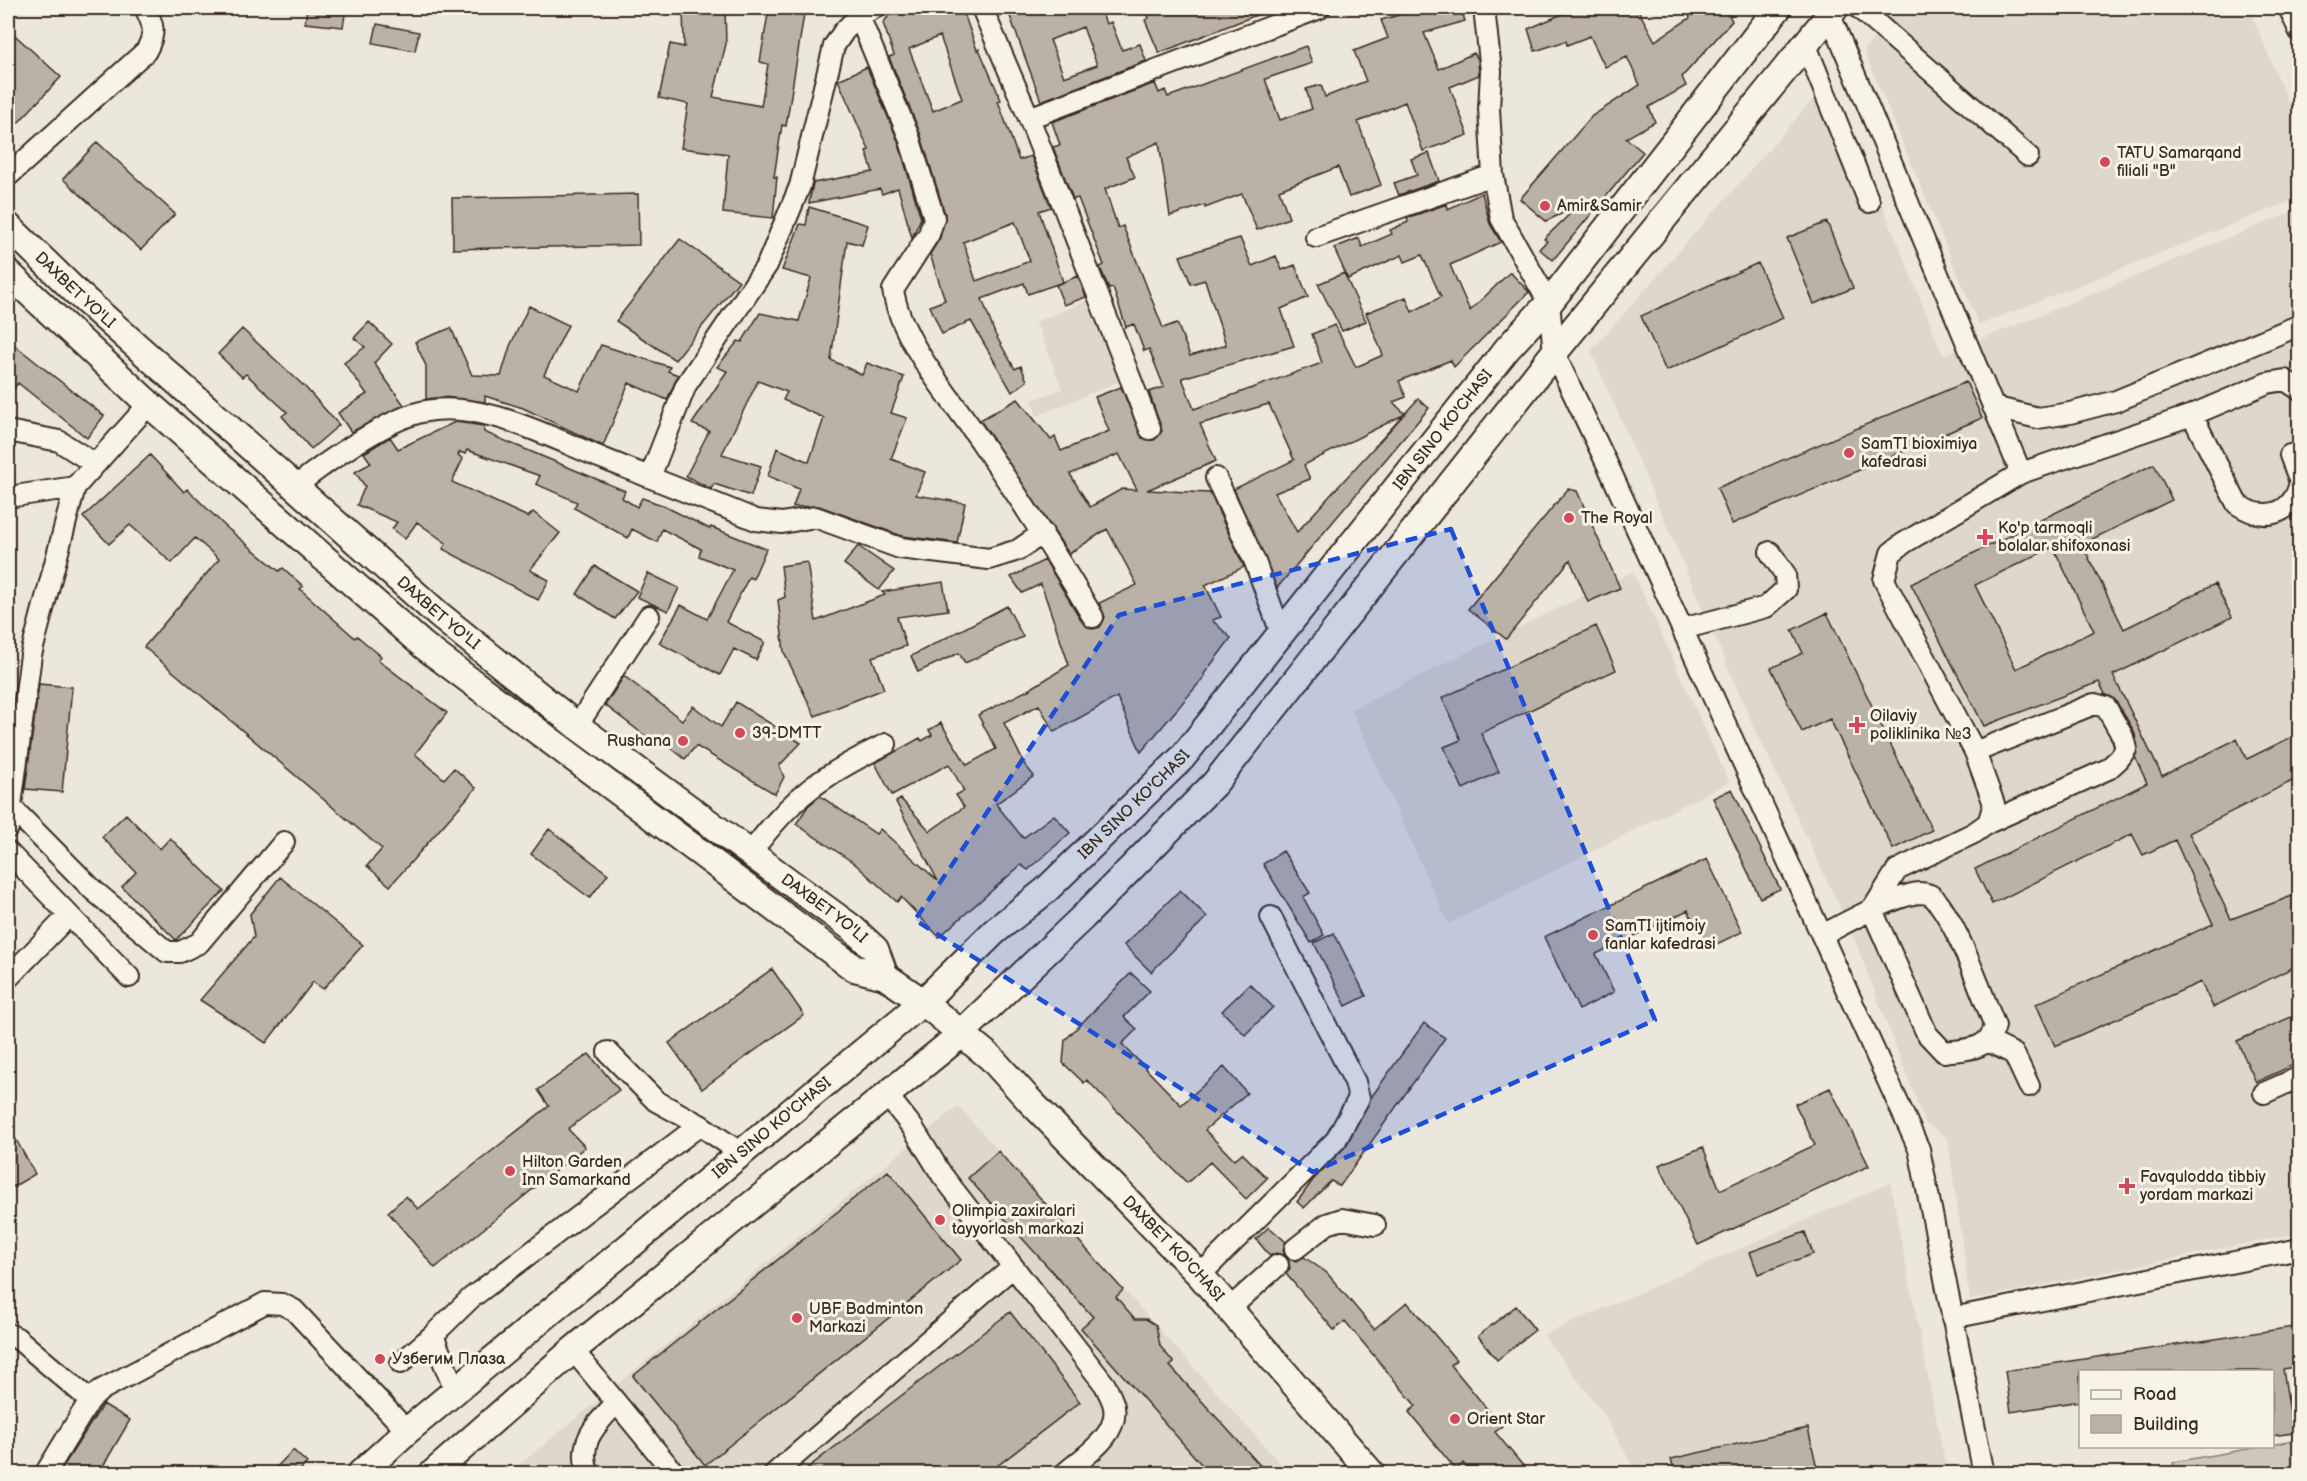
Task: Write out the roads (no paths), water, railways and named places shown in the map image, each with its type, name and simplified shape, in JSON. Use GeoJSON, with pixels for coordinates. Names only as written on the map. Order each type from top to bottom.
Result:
{"type":"FeatureCollection","features":[{"type":"Feature","properties":{"kind":"main road","name":"IBN SINO KO'CHASI"},"geometry":{"type":"LineString","coordinates":[[360,1473],[407,1431],[923,1002],[995,932],[1045,891],[1182,758],[1506,349],[1549,303],[1778,8]]}},
{"type":"Feature","properties":{"kind":"main road"},"geometry":{"type":"LineString","coordinates":[[432,1473],[573,1350],[963,1032],[1083,917],[1215,783],[1554,353],[1832,11]]}},
{"type":"Feature","properties":{"kind":"main road","name":"DAXBET YO'LI"},"geometry":{"type":"LineString","coordinates":[[8,226],[77,293],[439,615],[577,726],[860,935],[874,949],[885,976]]}},
{"type":"Feature","properties":{"kind":"main road","name":"DAXBET YO'LI"},"geometry":{"type":"LineString","coordinates":[[8,273],[149,404],[424,646],[854,968],[885,976],[963,1032]]}},
{"type":"Feature","properties":{"kind":"main road","name":"DAXBET KO'CHASI"},"geometry":{"type":"LineString","coordinates":[[963,1032],[991,1058],[1200,1275],[1372,1473]]}},
{"type":"Feature","properties":{"kind":"street"},"geometry":{"type":"LineString","coordinates":[[8,176],[146,51],[154,37],[154,24],[146,8]]}},
{"type":"Feature","properties":{"kind":"street"},"geometry":{"type":"LineString","coordinates":[[982,8],[1029,118],[1150,429]]}},
{"type":"Feature","properties":{"kind":"street"},"geometry":{"type":"LineString","coordinates":[[1029,118],[1320,8]]}},
{"type":"Feature","properties":{"kind":"street"},"geometry":{"type":"LineString","coordinates":[[1484,8],[1491,71],[1489,109],[1493,175],[1501,218],[1549,303],[1554,353],[1919,1149],[1984,1473]]}},
{"type":"Feature","properties":{"kind":"street"},"geometry":{"type":"LineString","coordinates":[[1859,8],[2028,156]]}},
{"type":"Feature","properties":{"kind":"street"},"geometry":{"type":"LineString","coordinates":[[2289,8],[2300,32]]}},
{"type":"Feature","properties":{"kind":"street"},"geometry":{"type":"LineString","coordinates":[[1832,11],[2020,473]]}},
{"type":"Feature","properties":{"kind":"street"},"geometry":{"type":"LineString","coordinates":[[650,477],[686,385],[767,265],[800,186],[834,46],[844,31],[866,12],[934,218],[929,234],[893,290],[897,311],[920,353],[1043,533],[1093,617]]}},
{"type":"Feature","properties":{"kind":"street"},"geometry":{"type":"LineString","coordinates":[[1805,43],[1869,202]]}},
{"type":"Feature","properties":{"kind":"street"},"geometry":{"type":"LineString","coordinates":[[1316,237],[1493,175]]}},
{"type":"Feature","properties":{"kind":"street"},"geometry":{"type":"LineString","coordinates":[[1993,407],[2038,418],[2070,413],[2116,401],[2300,325]]}},
{"type":"Feature","properties":{"kind":"street"},"geometry":{"type":"LineString","coordinates":[[1988,823],[1994,804],[1975,752],[1884,580],[1885,568],[1891,553],[2020,473],[2193,415],[2267,383],[2295,382]]}},
{"type":"Feature","properties":{"kind":"street"},"geometry":{"type":"LineString","coordinates":[[8,828],[31,655],[75,487],[149,404]]}},
{"type":"Feature","properties":{"kind":"street"},"geometry":{"type":"LineString","coordinates":[[296,486],[341,452],[392,425],[420,412],[453,410],[487,414],[756,520],[782,523],[815,518],[900,548],[989,559],[1018,550],[1043,533]]}},
{"type":"Feature","properties":{"kind":"street"},"geometry":{"type":"LineString","coordinates":[[2193,415],[2237,504],[2250,513],[2267,515],[2284,509],[2296,497],[2300,483],[2290,456]]}},
{"type":"Feature","properties":{"kind":"street"},"geometry":{"type":"LineString","coordinates":[[8,431],[59,441],[95,464]]}},
{"type":"Feature","properties":{"kind":"street"},"geometry":{"type":"LineString","coordinates":[[1216,478],[1255,562],[1281,633]]}},
{"type":"Feature","properties":{"kind":"street"},"geometry":{"type":"LineString","coordinates":[[8,497],[75,487]]}},
{"type":"Feature","properties":{"kind":"street"},"geometry":{"type":"LineString","coordinates":[[1682,629],[1766,608],[1786,589],[1785,574],[1770,552]]}},
{"type":"Feature","properties":{"kind":"street"},"geometry":{"type":"LineString","coordinates":[[577,726],[649,616]]}},
{"type":"Feature","properties":{"kind":"street"},"geometry":{"type":"LineString","coordinates":[[1872,910],[1897,870],[1974,833],[1988,823],[2108,769],[2120,759],[2126,749],[2123,737],[2106,707],[2094,704],[1975,752]]}},
{"type":"Feature","properties":{"kind":"street"},"geometry":{"type":"LineString","coordinates":[[750,854],[770,827],[809,787],[844,764],[886,744]]}},
{"type":"Feature","properties":{"kind":"street"},"geometry":{"type":"LineString","coordinates":[[12,808],[93,890],[167,952],[180,952],[199,943],[284,842]]}},
{"type":"Feature","properties":{"kind":"street"},"geometry":{"type":"LineString","coordinates":[[8,852],[129,977]]}},
{"type":"Feature","properties":{"kind":"street"},"geometry":{"type":"LineString","coordinates":[[1822,935],[1872,910],[1919,893],[1930,895],[1937,901],[1957,937],[1995,1026],[1988,1041],[1978,1048],[1944,1052],[1935,1044],[1927,1034],[1872,910]]}},
{"type":"Feature","properties":{"kind":"street"},"geometry":{"type":"LineString","coordinates":[[8,978],[69,915]]}},
{"type":"Feature","properties":{"kind":"street"},"geometry":{"type":"LineString","coordinates":[[1200,1275],[1328,1149],[1352,1116],[1359,1098],[1354,1082],[1271,917]]}},
{"type":"Feature","properties":{"kind":"street"},"geometry":{"type":"LineString","coordinates":[[1988,1041],[2014,1054],[2029,1086]]}},
{"type":"Feature","properties":{"kind":"street"},"geometry":{"type":"LineString","coordinates":[[608,1052],[656,1101],[700,1125],[741,1153]]}},
{"type":"Feature","properties":{"kind":"street"},"geometry":{"type":"LineString","coordinates":[[2264,1093],[2300,1077]]}},
{"type":"Feature","properties":{"kind":"street"},"geometry":{"type":"LineString","coordinates":[[887,1095],[913,1128],[942,1175],[1105,1385],[1114,1407],[1113,1422],[1103,1439],[1064,1473]]}},
{"type":"Feature","properties":{"kind":"street"},"geometry":{"type":"LineString","coordinates":[[401,1363],[434,1335],[471,1298],[700,1125]]}},
{"type":"Feature","properties":{"kind":"street"},"geometry":{"type":"LineString","coordinates":[[1295,1249],[1327,1224],[1342,1219],[1375,1225]]}},
{"type":"Feature","properties":{"kind":"street"},"geometry":{"type":"LineString","coordinates":[[1952,1318],[2300,1250]]}},
{"type":"Feature","properties":{"kind":"street"},"geometry":{"type":"LineString","coordinates":[[1229,1309],[1278,1265]]}},
{"type":"Feature","properties":{"kind":"street"},"geometry":{"type":"LineString","coordinates":[[774,1473],[1013,1267]]}},
{"type":"Feature","properties":{"kind":"street"},"geometry":{"type":"LineString","coordinates":[[45,1473],[90,1400],[115,1382],[265,1303],[282,1304],[294,1310],[407,1431]]}},
{"type":"Feature","properties":{"kind":"street"},"geometry":{"type":"LineString","coordinates":[[8,1334],[17,1338],[90,1400]]}},
{"type":"Feature","properties":{"kind":"street"},"geometry":{"type":"LineString","coordinates":[[434,1335],[455,1391]]}},
{"type":"Feature","properties":{"kind":"street"},"geometry":{"type":"LineString","coordinates":[[573,1350],[675,1473]]}},
{"type":"Feature","properties":{"kind":"street"},"geometry":{"type":"LineString","coordinates":[[589,1473],[583,1459],[586,1442],[599,1422],[616,1403]]}},
{"type":"Feature","properties":{"kind":"place","name":"TATU Samarqand filiali \"B\""},"geometry":{"type":"Point","coordinates":[2105,162]}},
{"type":"Feature","properties":{"kind":"place","name":"Amir&Samir"},"geometry":{"type":"Point","coordinates":[1545,206]}},
{"type":"Feature","properties":{"kind":"place","name":"SamTI bioximiya kafedrasi"},"geometry":{"type":"Point","coordinates":[1849,453]}},
{"type":"Feature","properties":{"kind":"place","name":"The Royal"},"geometry":{"type":"Point","coordinates":[1569,518]}},
{"type":"Feature","properties":{"kind":"place","name":"Ko'p tarmoqli bolalar shifoxonasi"},"geometry":{"type":"Point","coordinates":[1985,537]}},
{"type":"Feature","properties":{"kind":"place","name":"Oilaviy poliklinika №3"},"geometry":{"type":"Point","coordinates":[1857,725]}},
{"type":"Feature","properties":{"kind":"place","name":"39-DMTT"},"geometry":{"type":"Point","coordinates":[740,733]}},
{"type":"Feature","properties":{"kind":"place","name":"Rushana"},"geometry":{"type":"Point","coordinates":[683,741]}},
{"type":"Feature","properties":{"kind":"place","name":"SamTI ijtimoiy fanlar kafedrasi"},"geometry":{"type":"Point","coordinates":[1593,935]}},
{"type":"Feature","properties":{"kind":"place","name":"Hilton Garden Inn Samarkand"},"geometry":{"type":"Point","coordinates":[510,1171]}},
{"type":"Feature","properties":{"kind":"place","name":"Favqulodda tibbiy yordam markazi"},"geometry":{"type":"Point","coordinates":[2127,1186]}},
{"type":"Feature","properties":{"kind":"place","name":"Olimpia zaxiralari tayyorlash markazi"},"geometry":{"type":"Point","coordinates":[940,1220]}},
{"type":"Feature","properties":{"kind":"place","name":"UBF Badminton Markazi"},"geometry":{"type":"Point","coordinates":[797,1318]}},
{"type":"Feature","properties":{"kind":"place","name":"Узбегим Плаза"},"geometry":{"type":"Point","coordinates":[380,1359]}},
{"type":"Feature","properties":{"kind":"place","name":"Orient Star"},"geometry":{"type":"Point","coordinates":[1455,1419]}}]}
